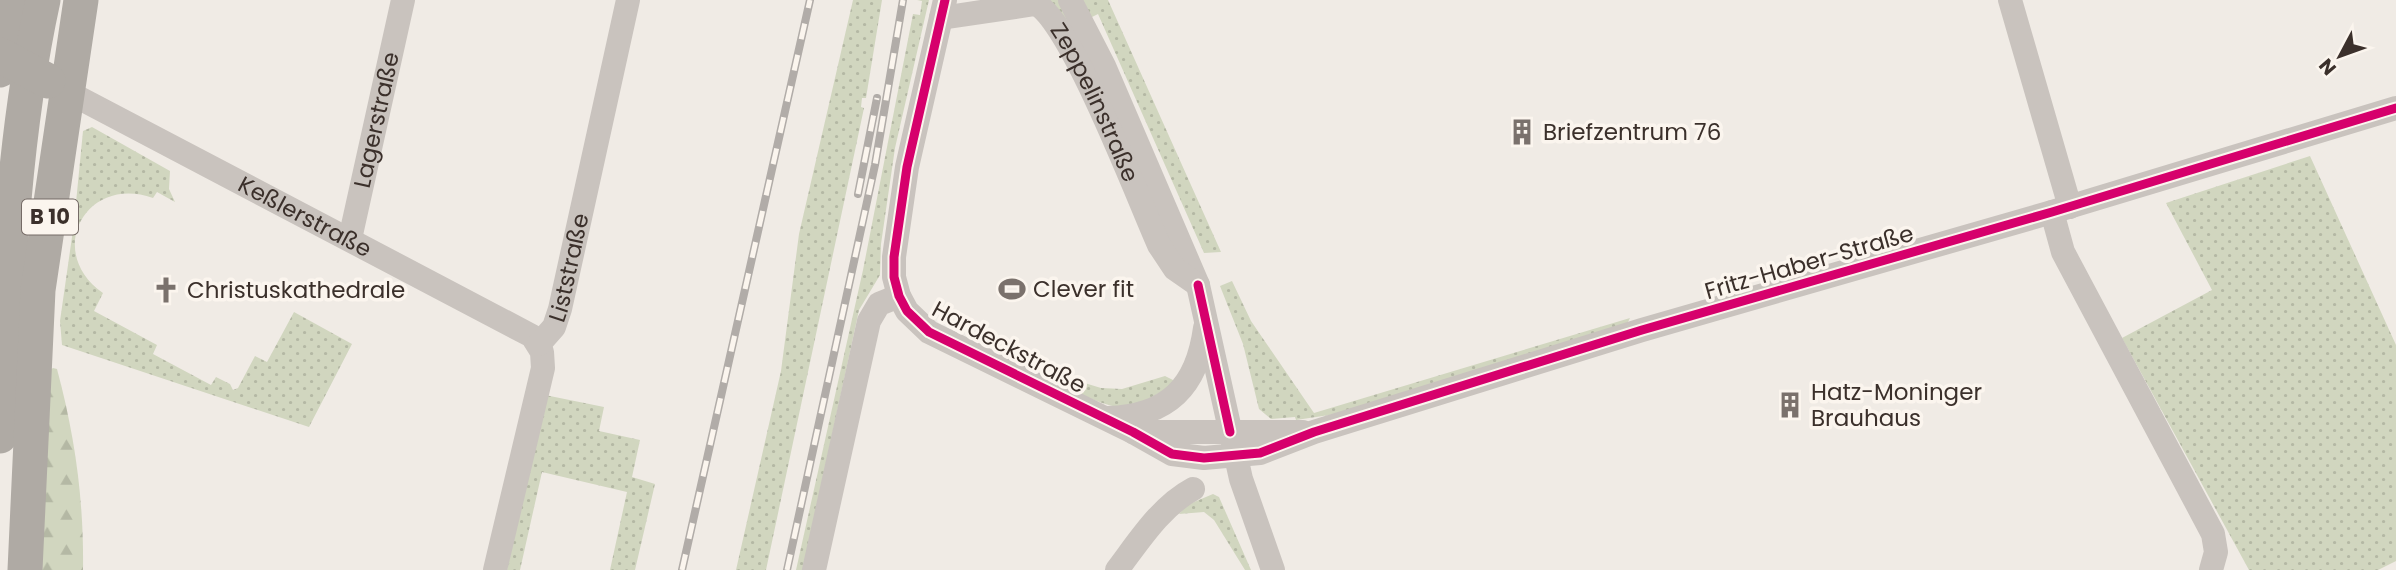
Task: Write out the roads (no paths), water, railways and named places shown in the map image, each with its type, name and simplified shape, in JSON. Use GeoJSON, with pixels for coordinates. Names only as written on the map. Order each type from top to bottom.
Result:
{"type":"FeatureCollection","features":[{"type":"Feature","properties":{"kind":"highway"},"geometry":{"type":"LineString","coordinates":[[0,70],[14,0]]}},
{"type":"Feature","properties":{"kind":"highway"},"geometry":{"type":"LineString","coordinates":[[0,436],[8,272],[26,85],[43,0]]}},
{"type":"Feature","properties":{"kind":"highway","name":"B 10"},"geometry":{"type":"LineString","coordinates":[[25,570],[38,290],[57,86],[82,3]]}},
{"type":"Feature","properties":{"kind":"highway"},"geometry":{"type":"LineString","coordinates":[[0,55],[57,86]]}},
{"type":"Feature","properties":{"kind":"street","name":"Lagerstraße"},"geometry":{"type":"LineString","coordinates":[[349,239],[403,0]]}},
{"type":"Feature","properties":{"kind":"street","name":"Liststraße"},"geometry":{"type":"LineString","coordinates":[[495,570],[543,368],[539,344],[554,327],[561,309],[628,0]]}},
{"type":"Feature","properties":{"kind":"street","name":"Zeppelinstraße"},"geometry":{"type":"LineString","coordinates":[[1070,0],[1094,44],[1198,285],[1235,456]]}},
{"type":"Feature","properties":{"kind":"street"},"geometry":{"type":"LineString","coordinates":[[2010,0],[2061,209],[2063,252],[2213,534],[2216,552],[2211,570]]}},
{"type":"Feature","properties":{"kind":"street","name":"Zeppelinstraße"},"geometry":{"type":"LineString","coordinates":[[943,9],[1035,4],[1047,11],[1077,59],[1153,232],[1170,264],[1198,285]]}},
{"type":"Feature","properties":{"kind":"street","name":"Hardeckstraße"},"geometry":{"type":"LineString","coordinates":[[943,9],[899,211],[894,277],[907,311],[929,332],[1133,432],[1172,454],[1189,458],[1235,456]]}},
{"type":"Feature","properties":{"kind":"street","name":"Keßlerstraße"},"geometry":{"type":"LineString","coordinates":[[57,86],[525,330],[539,344]]}},
{"type":"Feature","properties":{"kind":"street","name":"Fritz-Haber-Straße"},"geometry":{"type":"LineString","coordinates":[[1235,456],[1260,453],[1314,432],[1642,330],[2061,209],[2396,108]]}},
{"type":"Feature","properties":{"kind":"street"},"geometry":{"type":"LineString","coordinates":[[814,570],[869,321],[879,304],[900,296]]}},
{"type":"Feature","properties":{"kind":"street"},"geometry":{"type":"LineString","coordinates":[[1101,418],[1154,412],[1175,396],[1190,377],[1200,354],[1207,317]]}},
{"type":"Feature","properties":{"kind":"street","name":"Hardeckstraße"},"geometry":{"type":"LineString","coordinates":[[1133,432],[1230,432]]}},
{"type":"Feature","properties":{"kind":"street","name":"Fritz-Haber-Straße"},"geometry":{"type":"LineString","coordinates":[[1230,432],[1314,432]]}},
{"type":"Feature","properties":{"kind":"street"},"geometry":{"type":"LineString","coordinates":[[1235,456],[1248,505],[1273,570]]}},
{"type":"Feature","properties":{"kind":"street"},"geometry":{"type":"LineString","coordinates":[[1117,570],[1177,497],[1193,489]]}},
{"type":"Feature","properties":{"kind":"railway"},"geometry":{"type":"LineString","coordinates":[[682,570],[810,0]]}},
{"type":"Feature","properties":{"kind":"railway"},"geometry":{"type":"LineString","coordinates":[[787,570],[875,165],[903,0]]}},
{"type":"Feature","properties":{"kind":"railway"},"geometry":{"type":"LineString","coordinates":[[858,194],[877,98]]}},
{"type":"Feature","properties":{"kind":"place","name":"Briefzentrum 76"},"geometry":{"type":"Point","coordinates":[1522,132]}},
{"type":"Feature","properties":{"kind":"place","name":"Clever fit"},"geometry":{"type":"Point","coordinates":[1012,289]}},
{"type":"Feature","properties":{"kind":"place","name":"Christuskathedrale"},"geometry":{"type":"Point","coordinates":[166,290]}},
{"type":"Feature","properties":{"kind":"place","name":"Hatz-Moninger Brauhaus"},"geometry":{"type":"Point","coordinates":[1790,405]}}]}
